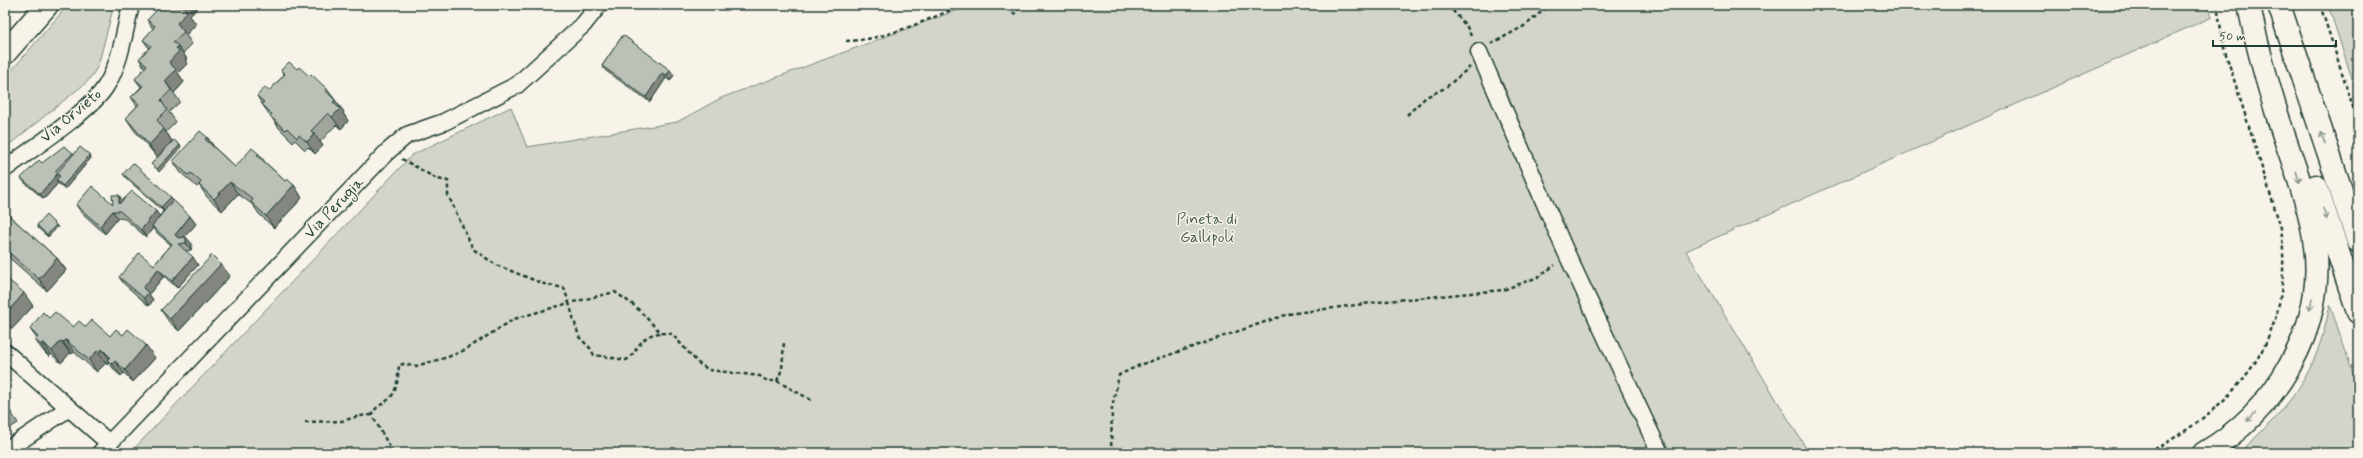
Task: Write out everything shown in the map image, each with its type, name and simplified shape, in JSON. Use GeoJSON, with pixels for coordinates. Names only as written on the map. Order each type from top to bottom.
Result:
{"type":"FeatureCollection","features":[{"type":"Feature","properties":{"kind":"main road"},"geometry":{"type":"LineString","coordinates":[[5,53],[47,5]]}},
{"type":"Feature","properties":{"kind":"main road"},"geometry":{"type":"LineString","coordinates":[[2204,453],[2222,443],[2251,418],[2279,385],[2293,361],[2307,327],[2314,286],[2315,248],[2309,212],[2260,60],[2249,5]]}},
{"type":"Feature","properties":{"kind":"main road"},"geometry":{"type":"LineString","coordinates":[[2255,5],[2358,312]]}},
{"type":"Feature","properties":{"kind":"main road"},"geometry":{"type":"LineString","coordinates":[[2279,5],[2358,241]]}},
{"type":"Feature","properties":{"kind":"street","name":"Via Orvieto"},"geometry":{"type":"LineString","coordinates":[[5,169],[89,105],[106,87],[117,64],[131,5]]}},
{"type":"Feature","properties":{"kind":"street","name":"Via Perugia"},"geometry":{"type":"LineString","coordinates":[[104,448],[387,152],[407,135],[444,122],[517,85],[578,30],[599,5]]}},
{"type":"Feature","properties":{"kind":"street"},"geometry":{"type":"LineString","coordinates":[[1480,55],[1565,250],[1660,453]]}},
{"type":"Feature","properties":{"kind":"street"},"geometry":{"type":"LineString","coordinates":[[5,352],[69,408],[104,448]]}},
{"type":"Feature","properties":{"kind":"street"},"geometry":{"type":"LineString","coordinates":[[5,451],[69,408]]}},
{"type":"Feature","properties":{"kind":"path"},"geometry":{"type":"LineString","coordinates":[[846,42],[862,41],[885,35],[964,5]]}},
{"type":"Feature","properties":{"kind":"path"},"geometry":{"type":"LineString","coordinates":[[1001,5],[1014,14],[1022,5]]}},
{"type":"Feature","properties":{"kind":"path"},"geometry":{"type":"LineString","coordinates":[[1448,5],[1467,28],[1480,55]]}},
{"type":"Feature","properties":{"kind":"path"},"geometry":{"type":"LineString","coordinates":[[1407,115],[1426,97],[1445,88],[1480,55],[1526,24],[1549,5]]}},
{"type":"Feature","properties":{"kind":"path"},"geometry":{"type":"LineString","coordinates":[[2148,453],[2192,427],[2234,391],[2251,370],[2267,342],[2278,309],[2284,258],[2282,228],[2224,48],[2217,5]]}},
{"type":"Feature","properties":{"kind":"path"},"geometry":{"type":"LineString","coordinates":[[2320,5],[2358,122]]}},
{"type":"Feature","properties":{"kind":"path"},"geometry":{"type":"LineString","coordinates":[[387,152],[416,165],[437,179],[448,181],[448,195],[473,249],[496,265],[544,284],[564,288],[579,337],[590,348],[594,355],[626,360],[630,358],[641,340],[661,333],[672,334],[698,363],[709,370],[760,376],[767,381],[777,381],[813,401]]}},
{"type":"Feature","properties":{"kind":"path"},"geometry":{"type":"LineString","coordinates":[[1111,453],[1112,408],[1119,375],[1140,365],[1288,314],[1386,301],[1504,290],[1538,277],[1554,268],[1565,250]]}},
{"type":"Feature","properties":{"kind":"path"},"geometry":{"type":"LineString","coordinates":[[372,415],[374,410],[390,398],[394,391],[399,365],[403,364],[416,366],[448,357],[465,350],[514,319],[569,303],[615,292],[635,306],[661,333]]}},
{"type":"Feature","properties":{"kind":"path"},"geometry":{"type":"LineString","coordinates":[[777,381],[782,369],[784,342]]}},
{"type":"Feature","properties":{"kind":"path"},"geometry":{"type":"LineString","coordinates":[[305,422],[342,421],[360,416],[372,415]]}},
{"type":"Feature","properties":{"kind":"path"},"geometry":{"type":"LineString","coordinates":[[372,415],[392,453]]}},
{"type":"Feature","properties":{"kind":"green space"},"geometry":{"type":"Polygon","coordinates":[[[68,5],[114,5],[98,66],[87,82],[5,148],[5,78],[68,5]]]}},
{"type":"Feature","properties":{"kind":"green space","name":"Pineta di Gallipoli"},"geometry":{"type":"Polygon","coordinates":[[[971,5],[2208,5],[2212,17],[1686,251],[1809,453],[130,453],[412,155],[511,107],[527,147],[677,122],[721,98],[971,5]]]}},
{"type":"Feature","properties":{"kind":"green space"},"geometry":{"type":"Polygon","coordinates":[[[2328,5],[2358,5],[2358,97],[2328,5]]]}},
{"type":"Feature","properties":{"kind":"green space"},"geometry":{"type":"Polygon","coordinates":[[[2330,305],[2358,388],[2358,453],[2240,452],[2274,419],[2299,387],[2309,370],[2317,351],[2330,305]]]}},
{"type":"Feature","properties":{"kind":"building"},"geometry":{"type":"Polygon","coordinates":[[[156,5],[182,5],[187,12],[177,23],[184,32],[173,42],[178,46],[176,48],[179,51],[169,62],[176,70],[165,81],[171,90],[161,100],[167,110],[157,120],[164,129],[149,145],[126,118],[139,104],[131,97],[143,86],[135,79],[147,65],[139,59],[151,46],[143,40],[155,26],[147,20],[159,8],[156,5]]]}},
{"type":"Feature","properties":{"kind":"building"},"geometry":{"type":"Polygon","coordinates":[[[623,35],[670,70],[667,75],[662,73],[646,97],[602,66],[623,35]]]}},
{"type":"Feature","properties":{"kind":"building"},"geometry":{"type":"Polygon","coordinates":[[[289,62],[297,69],[299,67],[309,76],[311,74],[327,89],[325,90],[335,100],[333,102],[340,109],[332,117],[328,113],[311,131],[314,134],[307,142],[299,135],[297,138],[287,128],[285,130],[270,116],[272,114],[262,104],[264,102],[257,96],[265,87],[269,91],[285,74],[281,70],[289,62]]]}},
{"type":"Feature","properties":{"kind":"building"},"geometry":{"type":"Polygon","coordinates":[[[200,131],[207,137],[205,139],[235,167],[252,148],[259,154],[257,155],[285,181],[287,179],[294,185],[266,216],[251,202],[253,199],[230,182],[214,199],[199,185],[201,182],[191,173],[188,175],[173,161],[200,131]]]}},
{"type":"Feature","properties":{"kind":"building"},"geometry":{"type":"Polygon","coordinates":[[[174,140],[180,145],[157,169],[151,164],[174,140]]]}},
{"type":"Feature","properties":{"kind":"building"},"geometry":{"type":"Polygon","coordinates":[[[64,146],[73,153],[55,171],[58,173],[40,194],[21,178],[39,160],[42,163],[64,146]]]}},
{"type":"Feature","properties":{"kind":"building"},"geometry":{"type":"Polygon","coordinates":[[[80,147],[90,155],[63,186],[56,180],[60,176],[57,173],[80,147]]]}},
{"type":"Feature","properties":{"kind":"building"},"geometry":{"type":"Polygon","coordinates":[[[133,163],[171,197],[161,207],[123,174],[133,163]]]}},
{"type":"Feature","properties":{"kind":"building"},"geometry":{"type":"Polygon","coordinates":[[[92,186],[113,204],[112,195],[119,195],[119,204],[132,191],[156,211],[141,230],[120,211],[113,211],[100,226],[76,205],[92,186]]]}},
{"type":"Feature","properties":{"kind":"building"},"geometry":{"type":"Polygon","coordinates":[[[173,200],[190,216],[175,235],[178,238],[186,237],[186,243],[178,244],[193,257],[172,281],[158,269],[143,288],[148,293],[144,298],[119,277],[139,253],[154,265],[172,244],[152,226],[173,200]]]}},
{"type":"Feature","properties":{"kind":"building"},"geometry":{"type":"Polygon","coordinates":[[[5,212],[57,258],[39,279],[5,249],[5,212]]]}},
{"type":"Feature","properties":{"kind":"building"},"geometry":{"type":"Polygon","coordinates":[[[46,215],[56,225],[47,235],[37,225],[46,215]]]}},
{"type":"Feature","properties":{"kind":"building"},"geometry":{"type":"Polygon","coordinates":[[[212,255],[221,264],[170,319],[161,310],[212,255]]]}},
{"type":"Feature","properties":{"kind":"building"},"geometry":{"type":"Polygon","coordinates":[[[5,277],[24,293],[5,315],[5,277]]]}},
{"type":"Feature","properties":{"kind":"building"},"geometry":{"type":"Polygon","coordinates":[[[43,312],[49,318],[55,312],[73,327],[79,321],[86,327],[92,320],[110,336],[116,329],[123,335],[128,329],[146,345],[125,370],[115,361],[112,364],[107,360],[110,357],[102,349],[99,353],[97,351],[89,360],[66,340],[63,342],[61,341],[52,351],[43,342],[41,345],[35,340],[38,337],[30,329],[43,312]]]}},
{"type":"Feature","properties":{"kind":"building"},"geometry":{"type":"Polygon","coordinates":[[[5,404],[12,414],[5,418],[5,404]]]}}]}
